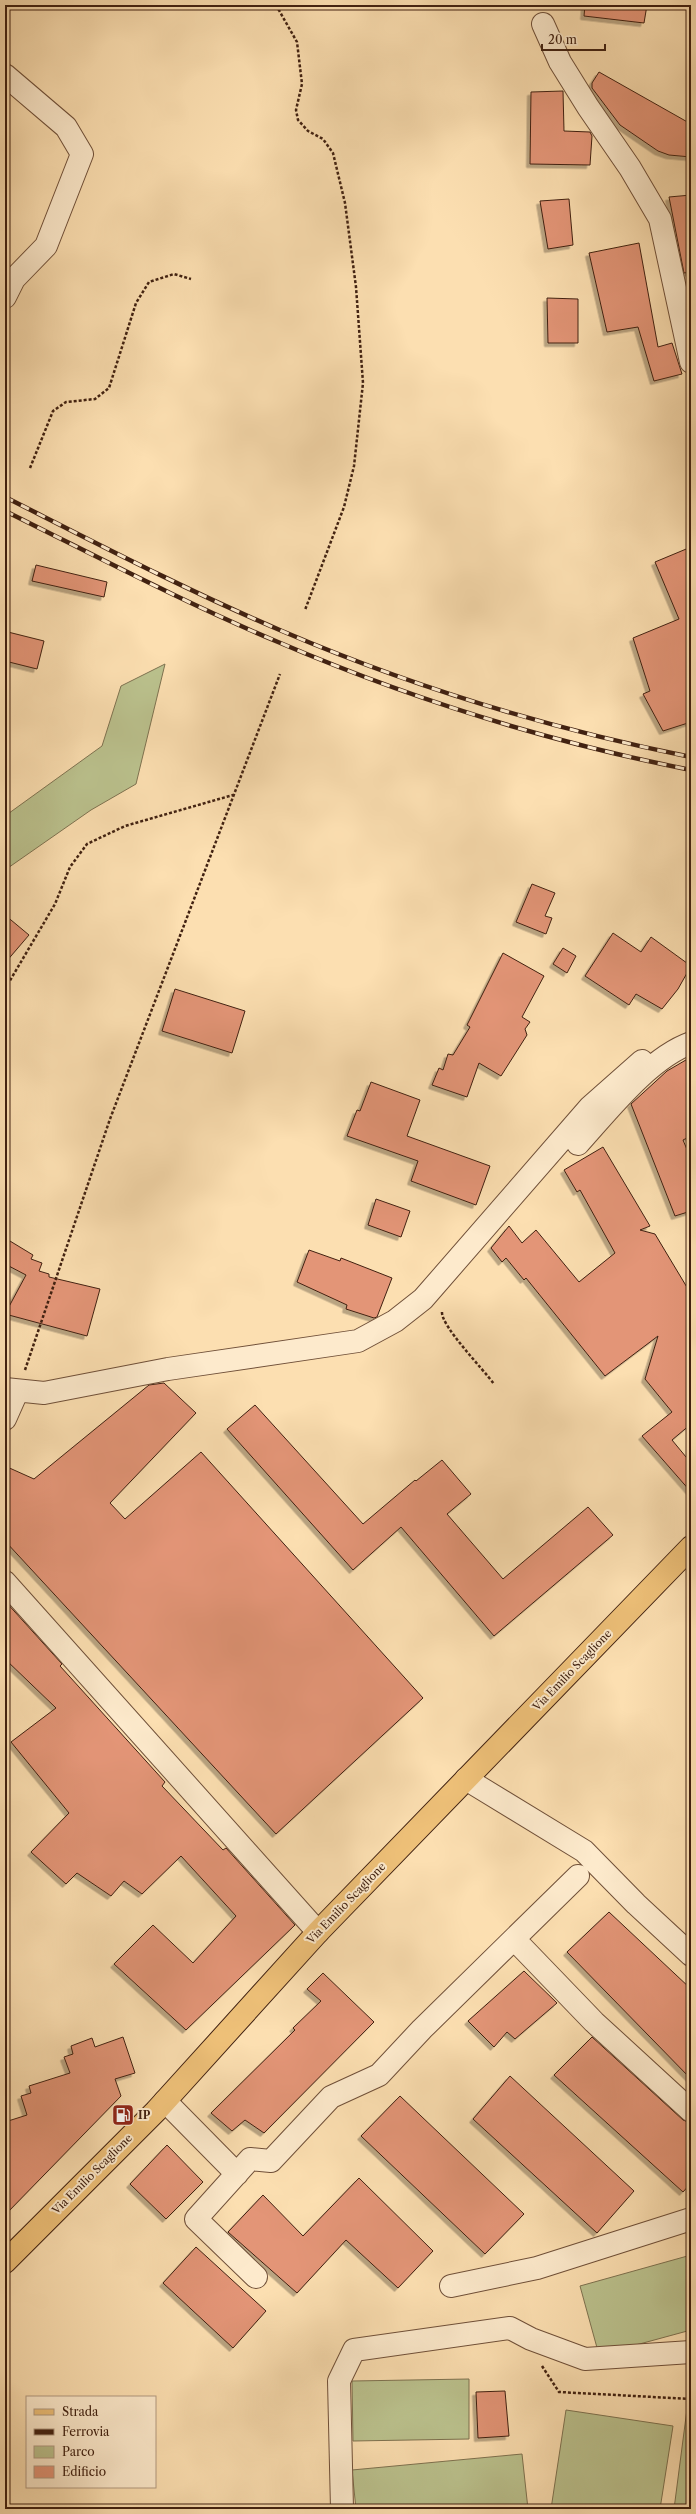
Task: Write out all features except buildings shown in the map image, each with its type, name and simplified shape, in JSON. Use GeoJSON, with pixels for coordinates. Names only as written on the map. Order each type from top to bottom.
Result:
{"type":"FeatureCollection","features":[{"type":"Feature","properties":{"kind":"main road","name":"Via Emilio Scaglione"},"geometry":{"type":"LineString","coordinates":[[5,2262],[165,2101],[318,1932],[691,1547]]}},
{"type":"Feature","properties":{"kind":"street"},"geometry":{"type":"LineString","coordinates":[[543,24],[560,62],[588,107],[630,168],[660,219],[691,362]]}},
{"type":"Feature","properties":{"kind":"street"},"geometry":{"type":"LineString","coordinates":[[5,75],[66,127],[82,154],[46,246],[14,279],[5,297]]}},
{"type":"Feature","properties":{"kind":"street"},"geometry":{"type":"LineString","coordinates":[[488,1244],[604,1115],[647,1072],[679,1047],[691,1043]]}},
{"type":"Feature","properties":{"kind":"street"},"geometry":{"type":"LineString","coordinates":[[5,1419],[11,1391],[44,1393],[168,1369],[358,1340],[395,1321],[423,1299],[465,1254],[590,1107],[642,1061]]}},
{"type":"Feature","properties":{"kind":"street"},"geometry":{"type":"LineString","coordinates":[[5,1582],[318,1932]]}},
{"type":"Feature","properties":{"kind":"street"},"geometry":{"type":"LineString","coordinates":[[466,1779],[584,1851],[636,1904],[690,1953]]}},
{"type":"Feature","properties":{"kind":"street"},"geometry":{"type":"LineString","coordinates":[[256,2278],[196,2219],[250,2159],[271,2161],[331,2097],[379,2075],[422,2029],[578,1876]]}},
{"type":"Feature","properties":{"kind":"street"},"geometry":{"type":"LineString","coordinates":[[514,1939],[594,2022],[691,2111]]}},
{"type":"Feature","properties":{"kind":"street"},"geometry":{"type":"LineString","coordinates":[[165,2101],[237,2174]]}},
{"type":"Feature","properties":{"kind":"street"},"geometry":{"type":"LineString","coordinates":[[451,2286],[537,2268],[691,2219]]}},
{"type":"Feature","properties":{"kind":"street"},"geometry":{"type":"LineString","coordinates":[[342,2509],[339,2381],[354,2350],[510,2328],[531,2339],[585,2359],[691,2352]]}},
{"type":"Feature","properties":{"kind":"path"},"geometry":{"type":"LineString","coordinates":[[276,5],[297,42],[302,84],[296,110],[298,120],[308,131],[323,139],[334,153],[345,203],[356,287],[363,384],[354,466],[344,507],[305,610]]}},
{"type":"Feature","properties":{"kind":"path"},"geometry":{"type":"LineString","coordinates":[[30,468],[53,411],[66,402],[95,399],[109,388],[136,303],[149,282],[174,274],[191,279]]}},
{"type":"Feature","properties":{"kind":"path"},"geometry":{"type":"LineString","coordinates":[[11,1391],[110,1119],[280,674]]}},
{"type":"Feature","properties":{"kind":"path"},"geometry":{"type":"LineString","coordinates":[[5,989],[55,904],[70,867],[87,844],[125,826],[234,795]]}},
{"type":"Feature","properties":{"kind":"path"},"geometry":{"type":"LineString","coordinates":[[442,1310],[441,1317],[450,1330],[494,1384]]}},
{"type":"Feature","properties":{"kind":"path"},"geometry":{"type":"LineString","coordinates":[[531,2339],[540,2364],[559,2392],[691,2400]]}},
{"type":"Feature","properties":{"kind":"green space"},"geometry":{"type":"Polygon","coordinates":[[[165,664],[136,784],[91,810],[5,870],[5,816],[102,746],[121,686],[165,664]]]}},
{"type":"Feature","properties":{"kind":"green space"},"geometry":{"type":"Polygon","coordinates":[[[691,2255],[691,2330],[599,2355],[580,2286],[691,2255]]]}},
{"type":"Feature","properties":{"kind":"green space"},"geometry":{"type":"Polygon","coordinates":[[[469,2379],[469,2439],[353,2441],[352,2381],[469,2379]]]}},
{"type":"Feature","properties":{"kind":"green space"},"geometry":{"type":"Polygon","coordinates":[[[687,2409],[691,2410],[691,2509],[674,2509],[687,2409]]]}},
{"type":"Feature","properties":{"kind":"green space"},"geometry":{"type":"Polygon","coordinates":[[[566,2410],[673,2426],[660,2509],[551,2509],[566,2410]]]}},
{"type":"Feature","properties":{"kind":"green space"},"geometry":{"type":"Polygon","coordinates":[[[522,2454],[528,2509],[356,2509],[352,2470],[522,2454]]]}},
{"type":"Feature","properties":{"kind":"railway"},"geometry":{"type":"LineString","coordinates":[[5,497],[212,600],[282,631],[381,670],[432,688],[535,720],[639,746],[691,757]]}},
{"type":"Feature","properties":{"kind":"railway"},"geometry":{"type":"LineString","coordinates":[[5,511],[141,579],[243,627],[328,663],[481,717],[585,746],[691,770]]}},
{"type":"Feature","properties":{"kind":"place","name":"IP"},"geometry":{"type":"Point","coordinates":[123,2115]}}]}
